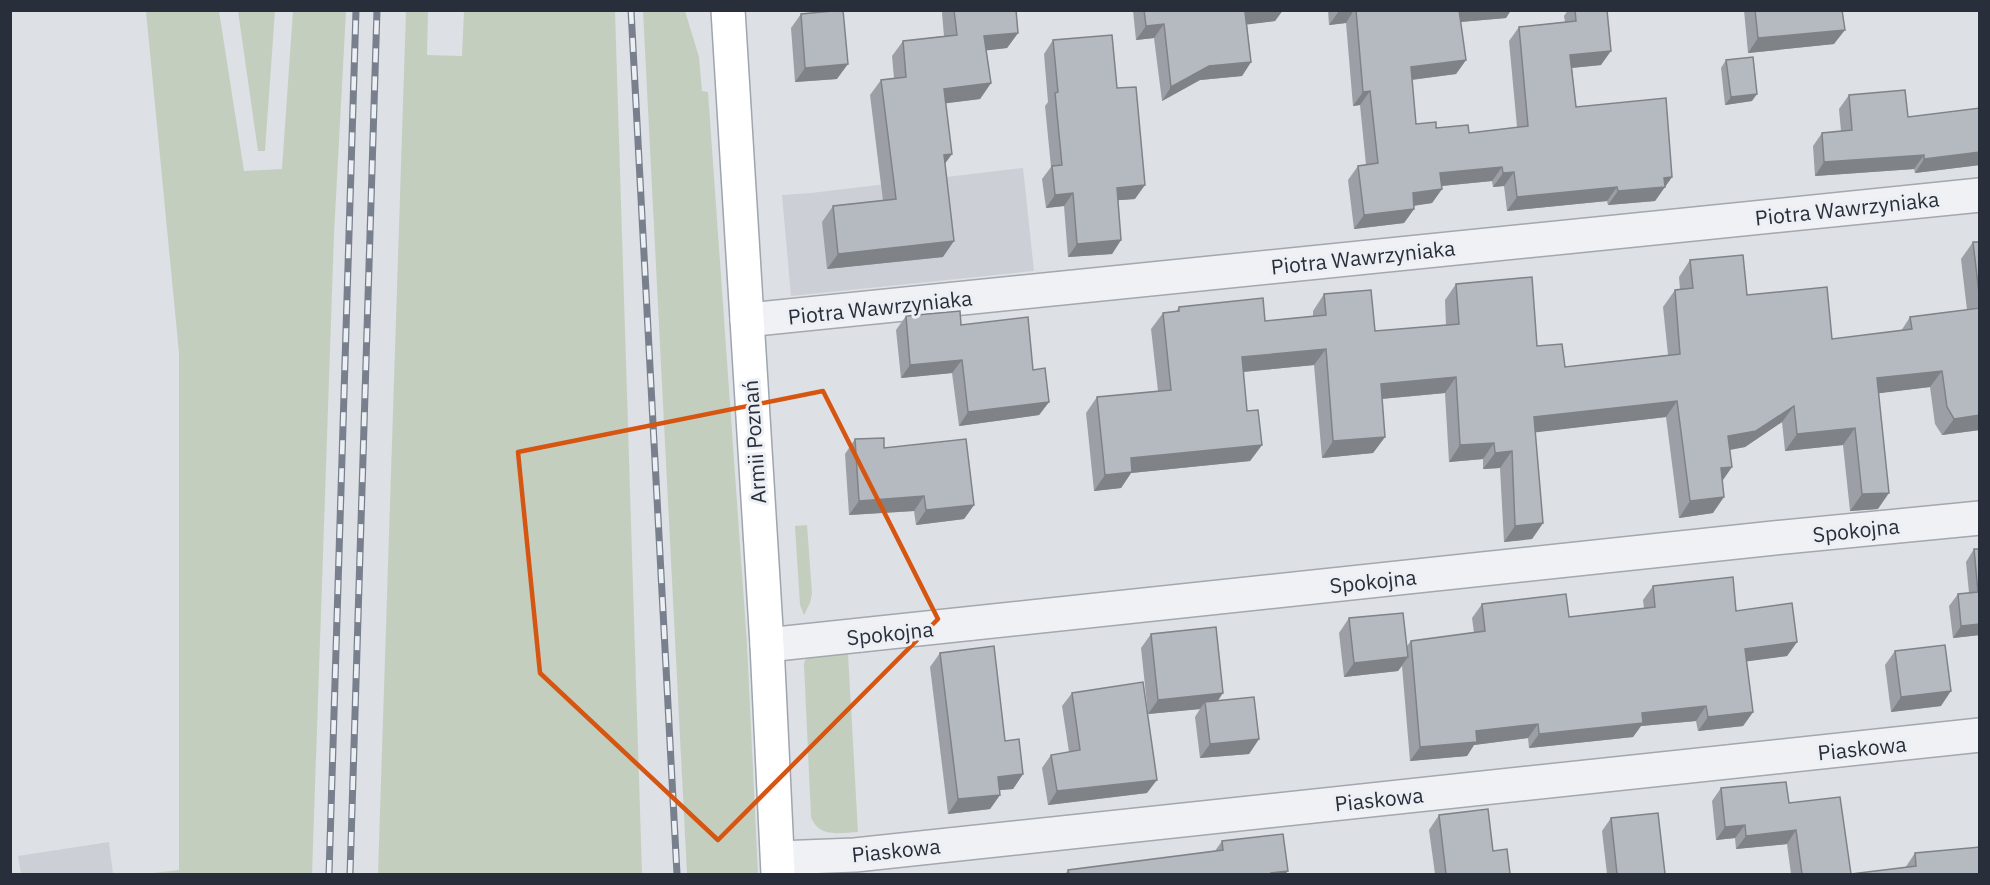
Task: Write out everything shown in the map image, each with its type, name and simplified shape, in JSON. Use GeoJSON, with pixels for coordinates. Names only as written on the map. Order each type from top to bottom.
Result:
{"type":"FeatureCollection","features":[{"type":"Feature","properties":{"kind":"main road","name":"Armii Poznań"},"geometry":{"type":"LineString","coordinates":[[728,10],[767,645],[778,866]]}},
{"type":"Feature","properties":{"kind":"street","name":"Piotra Wawrzyniaka"},"geometry":{"type":"LineString","coordinates":[[747,320],[1980,195]]}},
{"type":"Feature","properties":{"kind":"street","name":"Spokojna"},"geometry":{"type":"LineString","coordinates":[[767,645],[1980,518]]}},
{"type":"Feature","properties":{"kind":"street","name":"Piaskowa"},"geometry":{"type":"LineString","coordinates":[[778,866],[855,855],[1980,735]]}},
{"type":"Feature","properties":{"kind":"highlighted area"},"geometry":{"type":"Polygon","coordinates":[[[823,391],[938,619],[718,840],[540,673],[518,452],[823,391]]]}},
{"type":"Feature","properties":{"kind":"shaded area"},"geometry":{"type":"Polygon","coordinates":[[[1023,168],[1034,271],[791,296],[782,195],[1023,168]]]}},
{"type":"Feature","properties":{"kind":"shaded area"},"geometry":{"type":"Polygon","coordinates":[[[109,842],[113,874],[21,874],[18,856],[109,842]]]}},
{"type":"Feature","properties":{"kind":"green space"},"geometry":{"type":"Polygon","coordinates":[[[146,11],[219,11],[244,171],[282,169],[293,11],[346,11],[334,234],[312,874],[145,874],[179,870],[179,353],[146,11]]]}},
{"type":"Feature","properties":{"kind":"green space"},"geometry":{"type":"Polygon","coordinates":[[[238,11],[275,11],[265,151],[258,151],[238,11]]]}},
{"type":"Feature","properties":{"kind":"green space"},"geometry":{"type":"Polygon","coordinates":[[[406,11],[428,11],[427,55],[462,56],[464,11],[615,11],[642,874],[378,874],[406,11]]]}},
{"type":"Feature","properties":{"kind":"green space"},"geometry":{"type":"Polygon","coordinates":[[[643,11],[685,11],[699,57],[702,91],[708,92],[747,644],[758,874],[687,874],[643,11]]]}},
{"type":"Feature","properties":{"kind":"green space"},"geometry":{"type":"Polygon","coordinates":[[[807,525],[812,593],[804,615],[800,605],[795,526],[807,525]]]}},
{"type":"Feature","properties":{"kind":"green space"},"geometry":{"type":"Polygon","coordinates":[[[848,654],[858,832],[831,833],[819,828],[811,817],[804,664],[805,660],[812,656],[848,654]]]}},
{"type":"Feature","properties":{"kind":"building"},"geometry":{"type":"Polygon","coordinates":[[[843,10],[848,64],[805,68],[801,14],[843,10]]]}},
{"type":"Feature","properties":{"kind":"building"},"geometry":{"type":"Polygon","coordinates":[[[954,10],[1016,10],[1018,33],[984,36],[991,83],[944,89],[952,154],[944,155],[954,241],[838,254],[833,206],[896,199],[881,80],[906,77],[903,41],[957,35],[954,10]]]}},
{"type":"Feature","properties":{"kind":"building"},"geometry":{"type":"Polygon","coordinates":[[[1144,10],[1256,10],[1245,12],[1251,62],[1209,66],[1171,87],[1164,24],[1146,26],[1144,10]]]}},
{"type":"Feature","properties":{"kind":"building"},"geometry":{"type":"Polygon","coordinates":[[[1356,10],[1459,10],[1466,60],[1411,67],[1416,124],[1436,122],[1436,128],[1468,125],[1469,133],[1528,126],[1519,27],[1576,21],[1575,10],[1607,10],[1611,51],[1570,55],[1576,107],[1666,98],[1672,177],[1664,178],[1665,187],[1618,191],[1617,187],[1517,197],[1514,172],[1503,173],[1502,167],[1440,173],[1442,189],[1413,193],[1414,209],[1364,215],[1358,166],[1378,163],[1370,91],[1363,92],[1356,10]]]}},
{"type":"Feature","properties":{"kind":"building"},"geometry":{"type":"Polygon","coordinates":[[[1755,10],[1842,10],[1845,30],[1758,38],[1755,10]]]}},
{"type":"Feature","properties":{"kind":"building"},"geometry":{"type":"Polygon","coordinates":[[[1112,35],[1117,88],[1136,87],[1145,185],[1117,188],[1121,240],[1077,244],[1073,193],[1055,195],[1052,166],[1062,165],[1055,93],[1058,92],[1053,40],[1112,35]]]}},
{"type":"Feature","properties":{"kind":"building"},"geometry":{"type":"Polygon","coordinates":[[[1753,57],[1757,94],[1731,97],[1726,60],[1753,57]]]}},
{"type":"Feature","properties":{"kind":"building"},"geometry":{"type":"Polygon","coordinates":[[[1905,90],[1908,117],[1980,108],[1980,152],[1924,159],[1924,155],[1824,162],[1822,133],[1852,130],[1849,95],[1905,90]]]}},
{"type":"Feature","properties":{"kind":"building"},"geometry":{"type":"Polygon","coordinates":[[[1973,242],[1980,242],[1980,302],[1973,242]]]}},
{"type":"Feature","properties":{"kind":"building"},"geometry":{"type":"Polygon","coordinates":[[[1743,255],[1747,295],[1827,287],[1832,339],[1912,329],[1910,317],[1980,308],[1980,415],[1954,419],[1947,407],[1942,371],[1877,378],[1889,493],[1862,494],[1855,428],[1797,434],[1794,406],[1756,431],[1728,436],[1732,467],[1721,468],[1724,497],[1690,501],[1677,401],[1534,417],[1543,523],[1515,526],[1512,451],[1495,453],[1494,443],[1460,445],[1456,377],[1381,384],[1385,437],[1333,441],[1326,349],[1242,357],[1247,411],[1258,410],[1262,445],[1131,458],[1132,472],[1105,475],[1097,397],[1171,390],[1163,313],[1179,311],[1179,307],[1263,298],[1265,321],[1326,315],[1324,294],[1371,290],[1375,331],[1459,324],[1456,284],[1532,277],[1537,346],[1562,344],[1565,367],[1680,354],[1675,290],[1693,288],[1690,260],[1743,255]]]}},
{"type":"Feature","properties":{"kind":"building"},"geometry":{"type":"Polygon","coordinates":[[[960,311],[961,325],[1028,317],[1033,370],[1045,368],[1049,402],[968,412],[962,360],[910,365],[906,316],[960,311]]]}},
{"type":"Feature","properties":{"kind":"building"},"geometry":{"type":"Polygon","coordinates":[[[884,438],[884,448],[966,439],[974,505],[926,510],[924,496],[859,501],[855,439],[884,438]]]}},
{"type":"Feature","properties":{"kind":"building"},"geometry":{"type":"Polygon","coordinates":[[[1974,549],[1980,549],[1980,624],[1961,626],[1958,594],[1978,592],[1974,549]]]}},
{"type":"Feature","properties":{"kind":"building"},"geometry":{"type":"Polygon","coordinates":[[[1733,577],[1736,611],[1792,603],[1797,642],[1745,649],[1753,712],[1708,717],[1706,706],[1642,713],[1643,723],[1539,734],[1538,724],[1476,731],[1477,742],[1420,747],[1411,641],[1485,631],[1482,604],[1566,594],[1569,617],[1655,607],[1653,586],[1733,577]]]}},
{"type":"Feature","properties":{"kind":"building"},"geometry":{"type":"Polygon","coordinates":[[[1403,613],[1408,657],[1354,663],[1349,618],[1403,613]]]}},
{"type":"Feature","properties":{"kind":"building"},"geometry":{"type":"Polygon","coordinates":[[[1216,627],[1223,693],[1158,700],[1151,634],[1216,627]]]}},
{"type":"Feature","properties":{"kind":"building"},"geometry":{"type":"Polygon","coordinates":[[[1945,645],[1951,691],[1901,697],[1895,651],[1945,645]]]}},
{"type":"Feature","properties":{"kind":"building"},"geometry":{"type":"Polygon","coordinates":[[[994,646],[1005,741],[1019,739],[1023,774],[998,777],[1000,795],[958,799],[940,653],[994,646]]]}},
{"type":"Feature","properties":{"kind":"building"},"geometry":{"type":"Polygon","coordinates":[[[1143,682],[1157,780],[1057,791],[1051,755],[1080,750],[1072,693],[1143,682]]]}},
{"type":"Feature","properties":{"kind":"building"},"geometry":{"type":"Polygon","coordinates":[[[1254,697],[1259,739],[1210,744],[1205,702],[1254,697]]]}},
{"type":"Feature","properties":{"kind":"building"},"geometry":{"type":"Polygon","coordinates":[[[1786,782],[1789,803],[1840,797],[1851,874],[1802,874],[1796,830],[1746,836],[1745,825],[1725,827],[1721,788],[1786,782]]]}},
{"type":"Feature","properties":{"kind":"building"},"geometry":{"type":"Polygon","coordinates":[[[1488,809],[1493,851],[1507,849],[1510,874],[1446,874],[1439,815],[1488,809]]]}},
{"type":"Feature","properties":{"kind":"building"},"geometry":{"type":"Polygon","coordinates":[[[1658,813],[1665,874],[1617,874],[1611,818],[1658,813]]]}},
{"type":"Feature","properties":{"kind":"building"},"geometry":{"type":"Polygon","coordinates":[[[1283,834],[1288,871],[1271,874],[1069,874],[1068,870],[1223,850],[1222,841],[1283,834]]]}},
{"type":"Feature","properties":{"kind":"building"},"geometry":{"type":"Polygon","coordinates":[[[1980,847],[1980,874],[1851,874],[1916,866],[1915,853],[1980,847]]]}},
{"type":"Feature","properties":{"kind":"railway"},"geometry":{"type":"LineString","coordinates":[[329,874],[356,10]]}},
{"type":"Feature","properties":{"kind":"railway"},"geometry":{"type":"LineString","coordinates":[[350,874],[377,10]]}},
{"type":"Feature","properties":{"kind":"railway"},"geometry":{"type":"LineString","coordinates":[[631,10],[677,874]]}}]}
